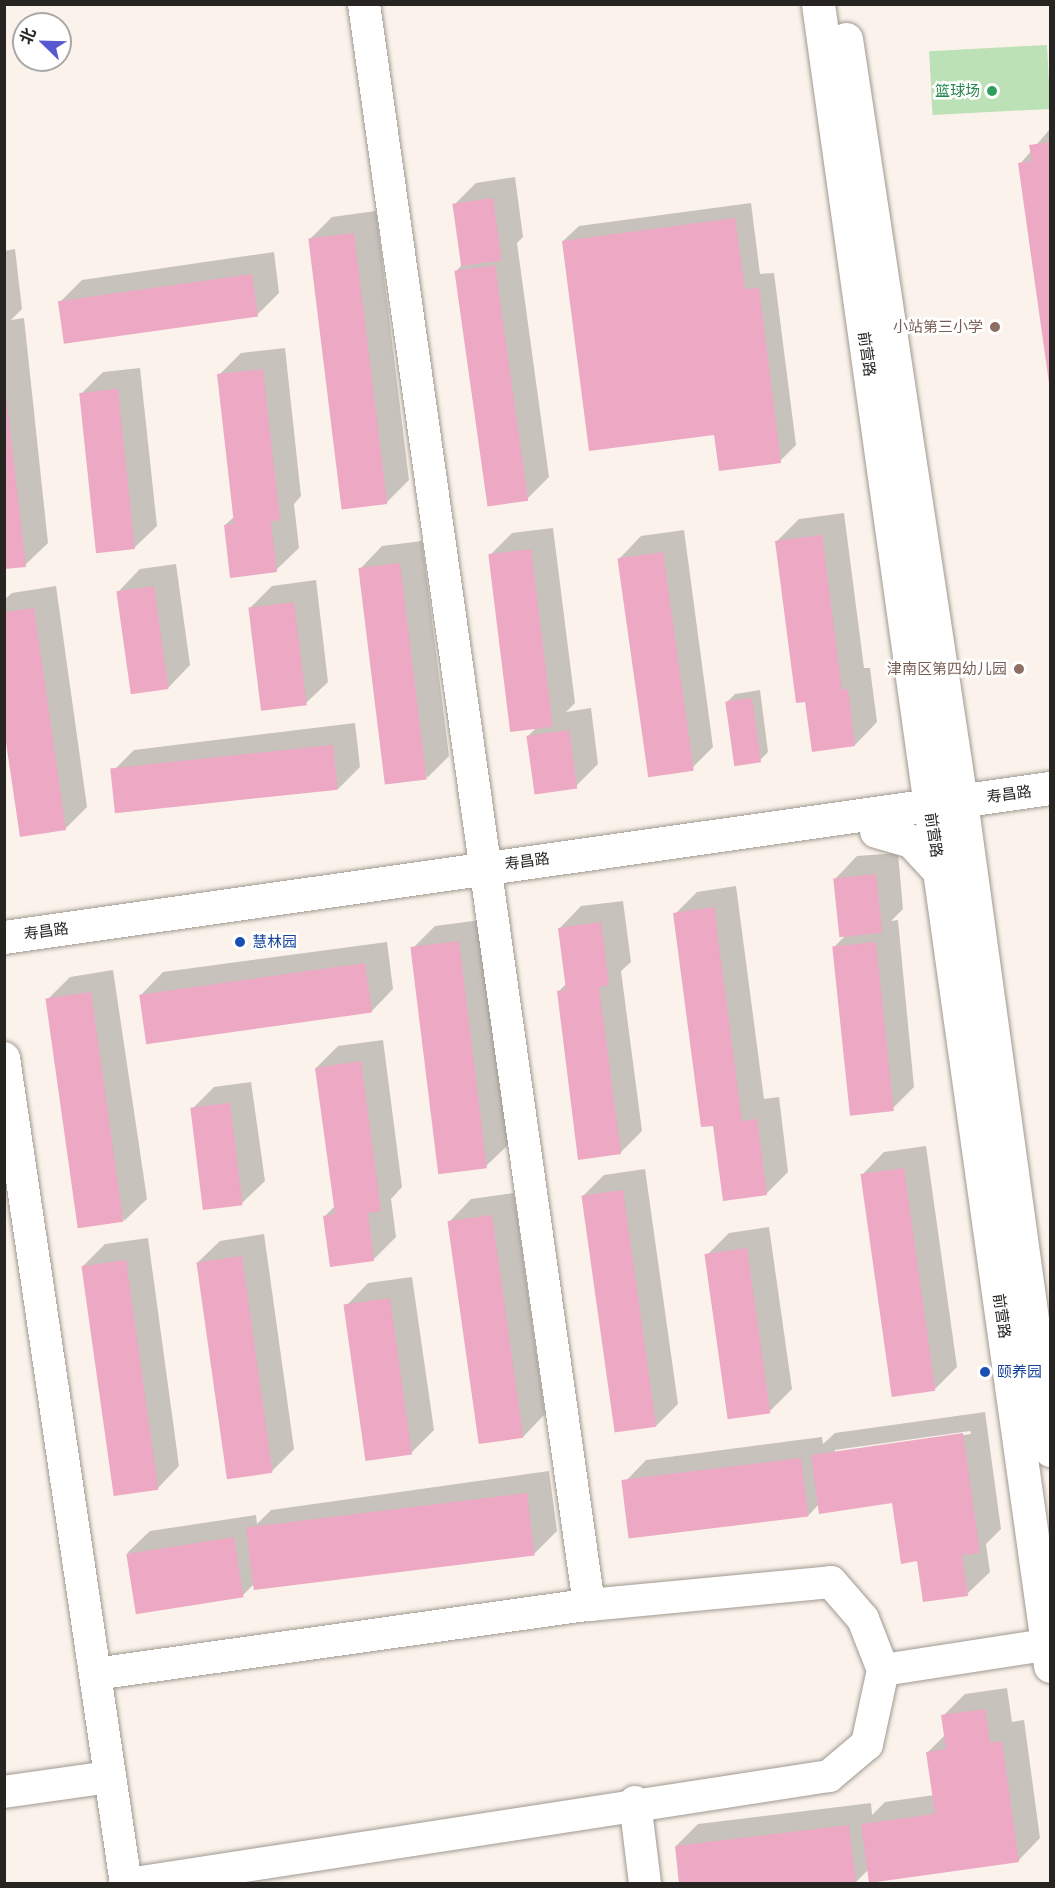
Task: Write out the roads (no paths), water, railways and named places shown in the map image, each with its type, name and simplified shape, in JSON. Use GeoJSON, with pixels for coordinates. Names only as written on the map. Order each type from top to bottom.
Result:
{"type":"FeatureCollection","features":[{"type":"Feature","properties":{"kind":"street"},"geometry":{"type":"LineString","coordinates":[[364,4],[589,1605]]}},
{"type":"Feature","properties":{"kind":"street","name":"前营路"},"geometry":{"type":"LineString","coordinates":[[818,4],[942,816]]}},
{"type":"Feature","properties":{"kind":"street","name":"前营路"},"geometry":{"type":"LineString","coordinates":[[841,4],[942,816]]}},
{"type":"Feature","properties":{"kind":"street","name":"寿昌路"},"geometry":{"type":"LineString","coordinates":[[942,816],[1050,788]]}},
{"type":"Feature","properties":{"kind":"street","name":"寿昌路"},"geometry":{"type":"LineString","coordinates":[[4,937],[487,876],[875,822],[1050,807]]}},
{"type":"Feature","properties":{"kind":"street"},"geometry":{"type":"LineString","coordinates":[[875,822],[911,841],[955,869],[957,845],[942,816]]}},
{"type":"Feature","properties":{"kind":"street","name":"前营路"},"geometry":{"type":"LineString","coordinates":[[955,869],[1050,1450]]}},
{"type":"Feature","properties":{"kind":"street","name":"前营路"},"geometry":{"type":"LineString","coordinates":[[955,869],[1049,1652]]}},
{"type":"Feature","properties":{"kind":"street","name":"寿昌路"},"geometry":{"type":"LineString","coordinates":[[4,954],[487,876]]}},
{"type":"Feature","properties":{"kind":"street"},"geometry":{"type":"LineString","coordinates":[[4,1058],[110,1777],[127,1884],[635,1802],[829,1776],[867,1744],[883,1670],[862,1619],[831,1582],[589,1605],[95,1674]]}},
{"type":"Feature","properties":{"kind":"street"},"geometry":{"type":"LineString","coordinates":[[883,1670],[1049,1652]]}},
{"type":"Feature","properties":{"kind":"street"},"geometry":{"type":"LineString","coordinates":[[4,1792],[110,1777]]}},
{"type":"Feature","properties":{"kind":"street"},"geometry":{"type":"LineString","coordinates":[[635,1802],[645,1884]]}},
{"type":"Feature","properties":{"kind":"place","name":"篮球场"},"geometry":{"type":"Point","coordinates":[992,91]}},
{"type":"Feature","properties":{"kind":"place","name":"小站第三小学"},"geometry":{"type":"Point","coordinates":[995,327]}},
{"type":"Feature","properties":{"kind":"place","name":"津南区第四幼儿园"},"geometry":{"type":"Point","coordinates":[1019,669]}},
{"type":"Feature","properties":{"kind":"place","name":"慧林园"},"geometry":{"type":"Point","coordinates":[240,942]}},
{"type":"Feature","properties":{"kind":"place","name":"颐养园"},"geometry":{"type":"Point","coordinates":[985,1372]}}]}
